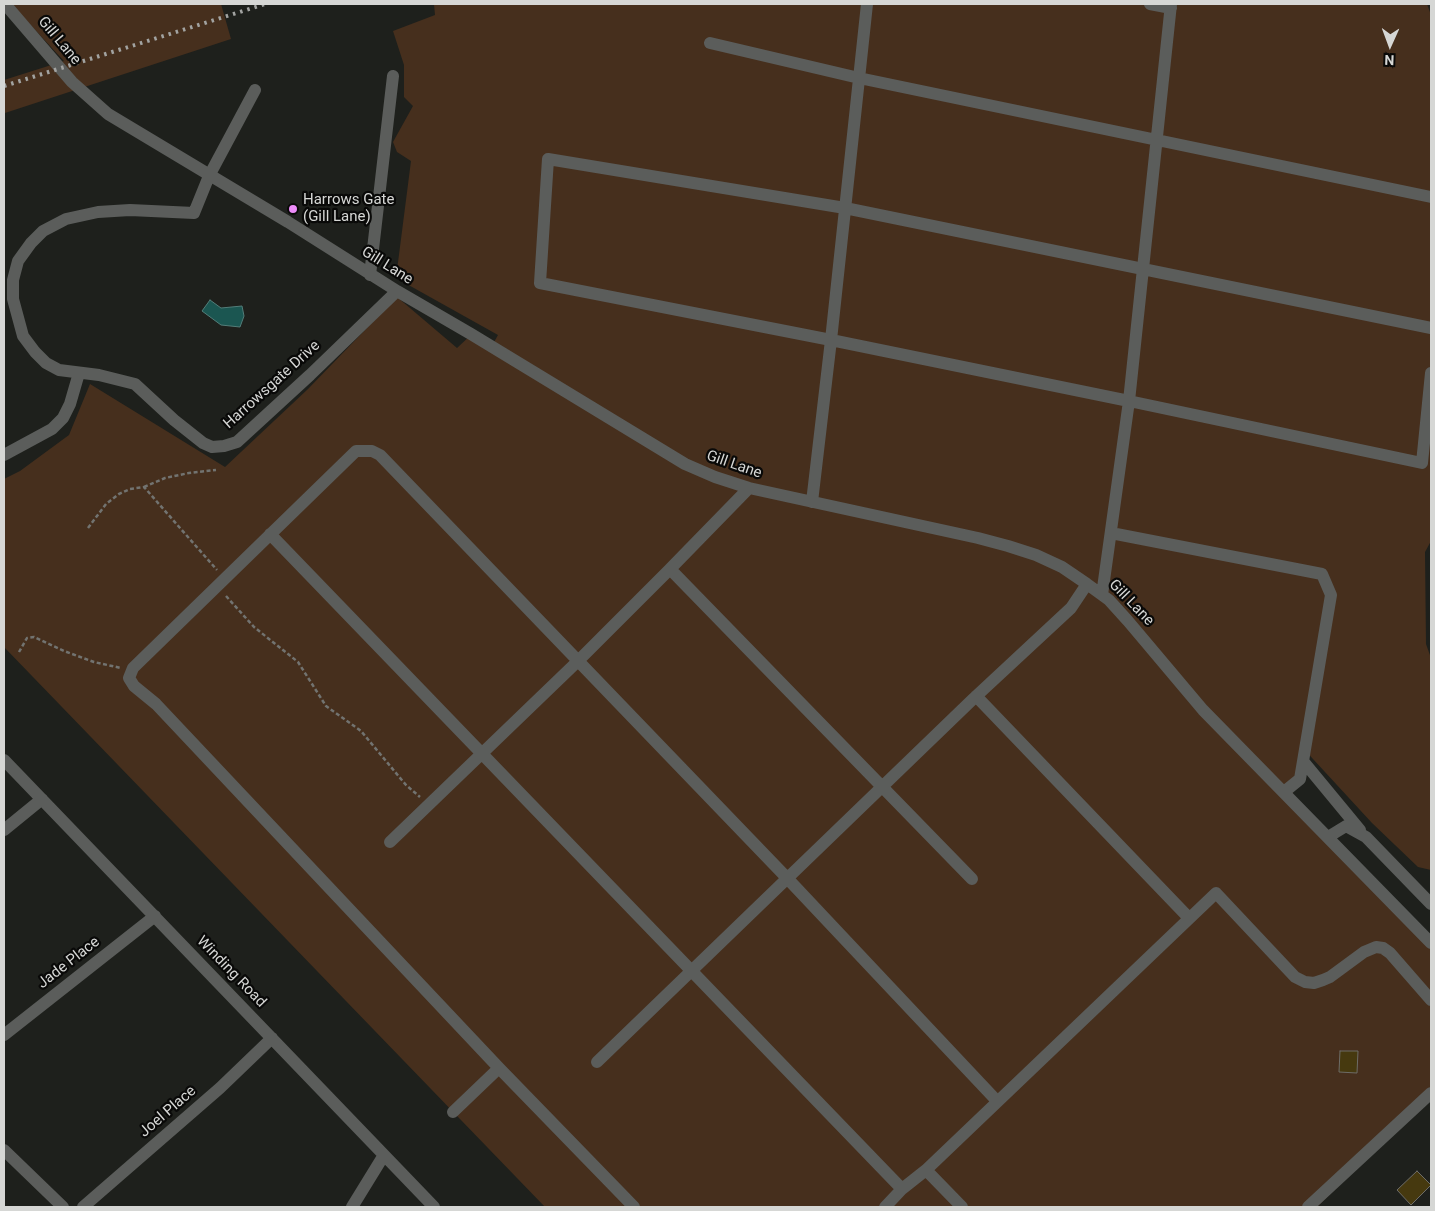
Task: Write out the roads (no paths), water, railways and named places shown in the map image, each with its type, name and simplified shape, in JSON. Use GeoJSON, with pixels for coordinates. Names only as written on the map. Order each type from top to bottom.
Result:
{"type":"FeatureCollection","features":[{"type":"Feature","properties":{"kind":"street","name":"Gill Lane"},"geometry":{"type":"LineString","coordinates":[[6,4],[72,82],[108,114],[288,222],[370,275],[685,464],[715,477],[749,488],[978,538],[1008,546],[1062,567],[1102,595],[1128,621],[1203,710],[1431,943]]}},
{"type":"Feature","properties":{"kind":"street"},"geometry":{"type":"LineString","coordinates":[[812,502],[867,4]]}},
{"type":"Feature","properties":{"kind":"street"},"geometry":{"type":"LineString","coordinates":[[1102,595],[1129,401],[1171,6],[1150,4]]}},
{"type":"Feature","properties":{"kind":"street"},"geometry":{"type":"LineString","coordinates":[[710,43],[859,78],[1431,197]]}},
{"type":"Feature","properties":{"kind":"street"},"geometry":{"type":"LineString","coordinates":[[370,275],[393,76]]}},
{"type":"Feature","properties":{"kind":"street","name":"Harrowsgate Drive"},"geometry":{"type":"LineString","coordinates":[[255,90],[209,176],[194,213],[130,210],[98,212],[66,219],[43,231],[18,261],[13,280],[13,299],[23,336],[46,363],[59,370],[99,375],[135,384],[174,420],[203,443],[212,447],[224,446],[236,442],[310,375],[397,291]]}},
{"type":"Feature","properties":{"kind":"street"},"geometry":{"type":"LineString","coordinates":[[1431,328],[845,208],[548,159],[540,283],[831,340],[1422,463],[1431,373]]}},
{"type":"Feature","properties":{"kind":"street"},"geometry":{"type":"LineString","coordinates":[[4,455],[52,430],[63,418],[70,404],[79,373]]}},
{"type":"Feature","properties":{"kind":"street"},"geometry":{"type":"LineString","coordinates":[[634,1207],[498,1068],[156,704],[134,686],[129,678],[133,668],[356,451],[372,451],[380,455],[787,878],[997,1101]]}},
{"type":"Feature","properties":{"kind":"street"},"geometry":{"type":"LineString","coordinates":[[390,842],[578,661],[749,488]]}},
{"type":"Feature","properties":{"kind":"street"},"geometry":{"type":"LineString","coordinates":[[1111,533],[1322,574],[1331,595],[1300,779],[1284,792]]}},
{"type":"Feature","properties":{"kind":"street"},"geometry":{"type":"LineString","coordinates":[[270,534],[902,1190]]}},
{"type":"Feature","properties":{"kind":"street"},"geometry":{"type":"LineString","coordinates":[[670,569],[972,879]]}},
{"type":"Feature","properties":{"kind":"street"},"geometry":{"type":"LineString","coordinates":[[597,1062],[976,696],[1071,608],[1087,584]]}},
{"type":"Feature","properties":{"kind":"street"},"geometry":{"type":"LineString","coordinates":[[976,696],[1189,918]]}},
{"type":"Feature","properties":{"kind":"street","name":"Winding Road"},"geometry":{"type":"LineString","coordinates":[[4,760],[434,1207]]}},
{"type":"Feature","properties":{"kind":"street"},"geometry":{"type":"LineString","coordinates":[[1303,761],[1366,837],[1431,904]]}},
{"type":"Feature","properties":{"kind":"street"},"geometry":{"type":"LineString","coordinates":[[4,830],[42,799]]}},
{"type":"Feature","properties":{"kind":"street"},"geometry":{"type":"LineString","coordinates":[[1328,837],[1346,826],[1366,837]]}},
{"type":"Feature","properties":{"kind":"street"},"geometry":{"type":"LineString","coordinates":[[884,1207],[926,1170],[1216,893],[1296,977],[1305,982],[1314,983],[1330,977],[1364,952],[1376,947],[1383,948],[1390,953],[1431,1000]]}},
{"type":"Feature","properties":{"kind":"street","name":"Jade Place"},"geometry":{"type":"LineString","coordinates":[[4,1035],[155,916]]}},
{"type":"Feature","properties":{"kind":"street","name":"Joel Place"},"geometry":{"type":"LineString","coordinates":[[83,1207],[220,1088],[272,1038]]}},
{"type":"Feature","properties":{"kind":"street"},"geometry":{"type":"LineString","coordinates":[[453,1112],[498,1068]]}},
{"type":"Feature","properties":{"kind":"street"},"geometry":{"type":"LineString","coordinates":[[1308,1207],[1431,1093]]}},
{"type":"Feature","properties":{"kind":"street"},"geometry":{"type":"LineString","coordinates":[[4,1150],[63,1207]]}},
{"type":"Feature","properties":{"kind":"street"},"geometry":{"type":"LineString","coordinates":[[352,1207],[384,1155]]}},
{"type":"Feature","properties":{"kind":"street"},"geometry":{"type":"LineString","coordinates":[[926,1170],[962,1207]]}},
{"type":"Feature","properties":{"kind":"water"},"geometry":{"type":"Polygon","coordinates":[[[210,300],[221,308],[242,306],[244,316],[240,327],[221,325],[202,311],[210,300]]]}},
{"type":"Feature","properties":{"kind":"railway"},"geometry":{"type":"LineString","coordinates":[[4,86],[265,4]]}},
{"type":"Feature","properties":{"kind":"place","name":"Harrows Gate (Gill Lane)"},"geometry":{"type":"Point","coordinates":[293,209]}}]}
